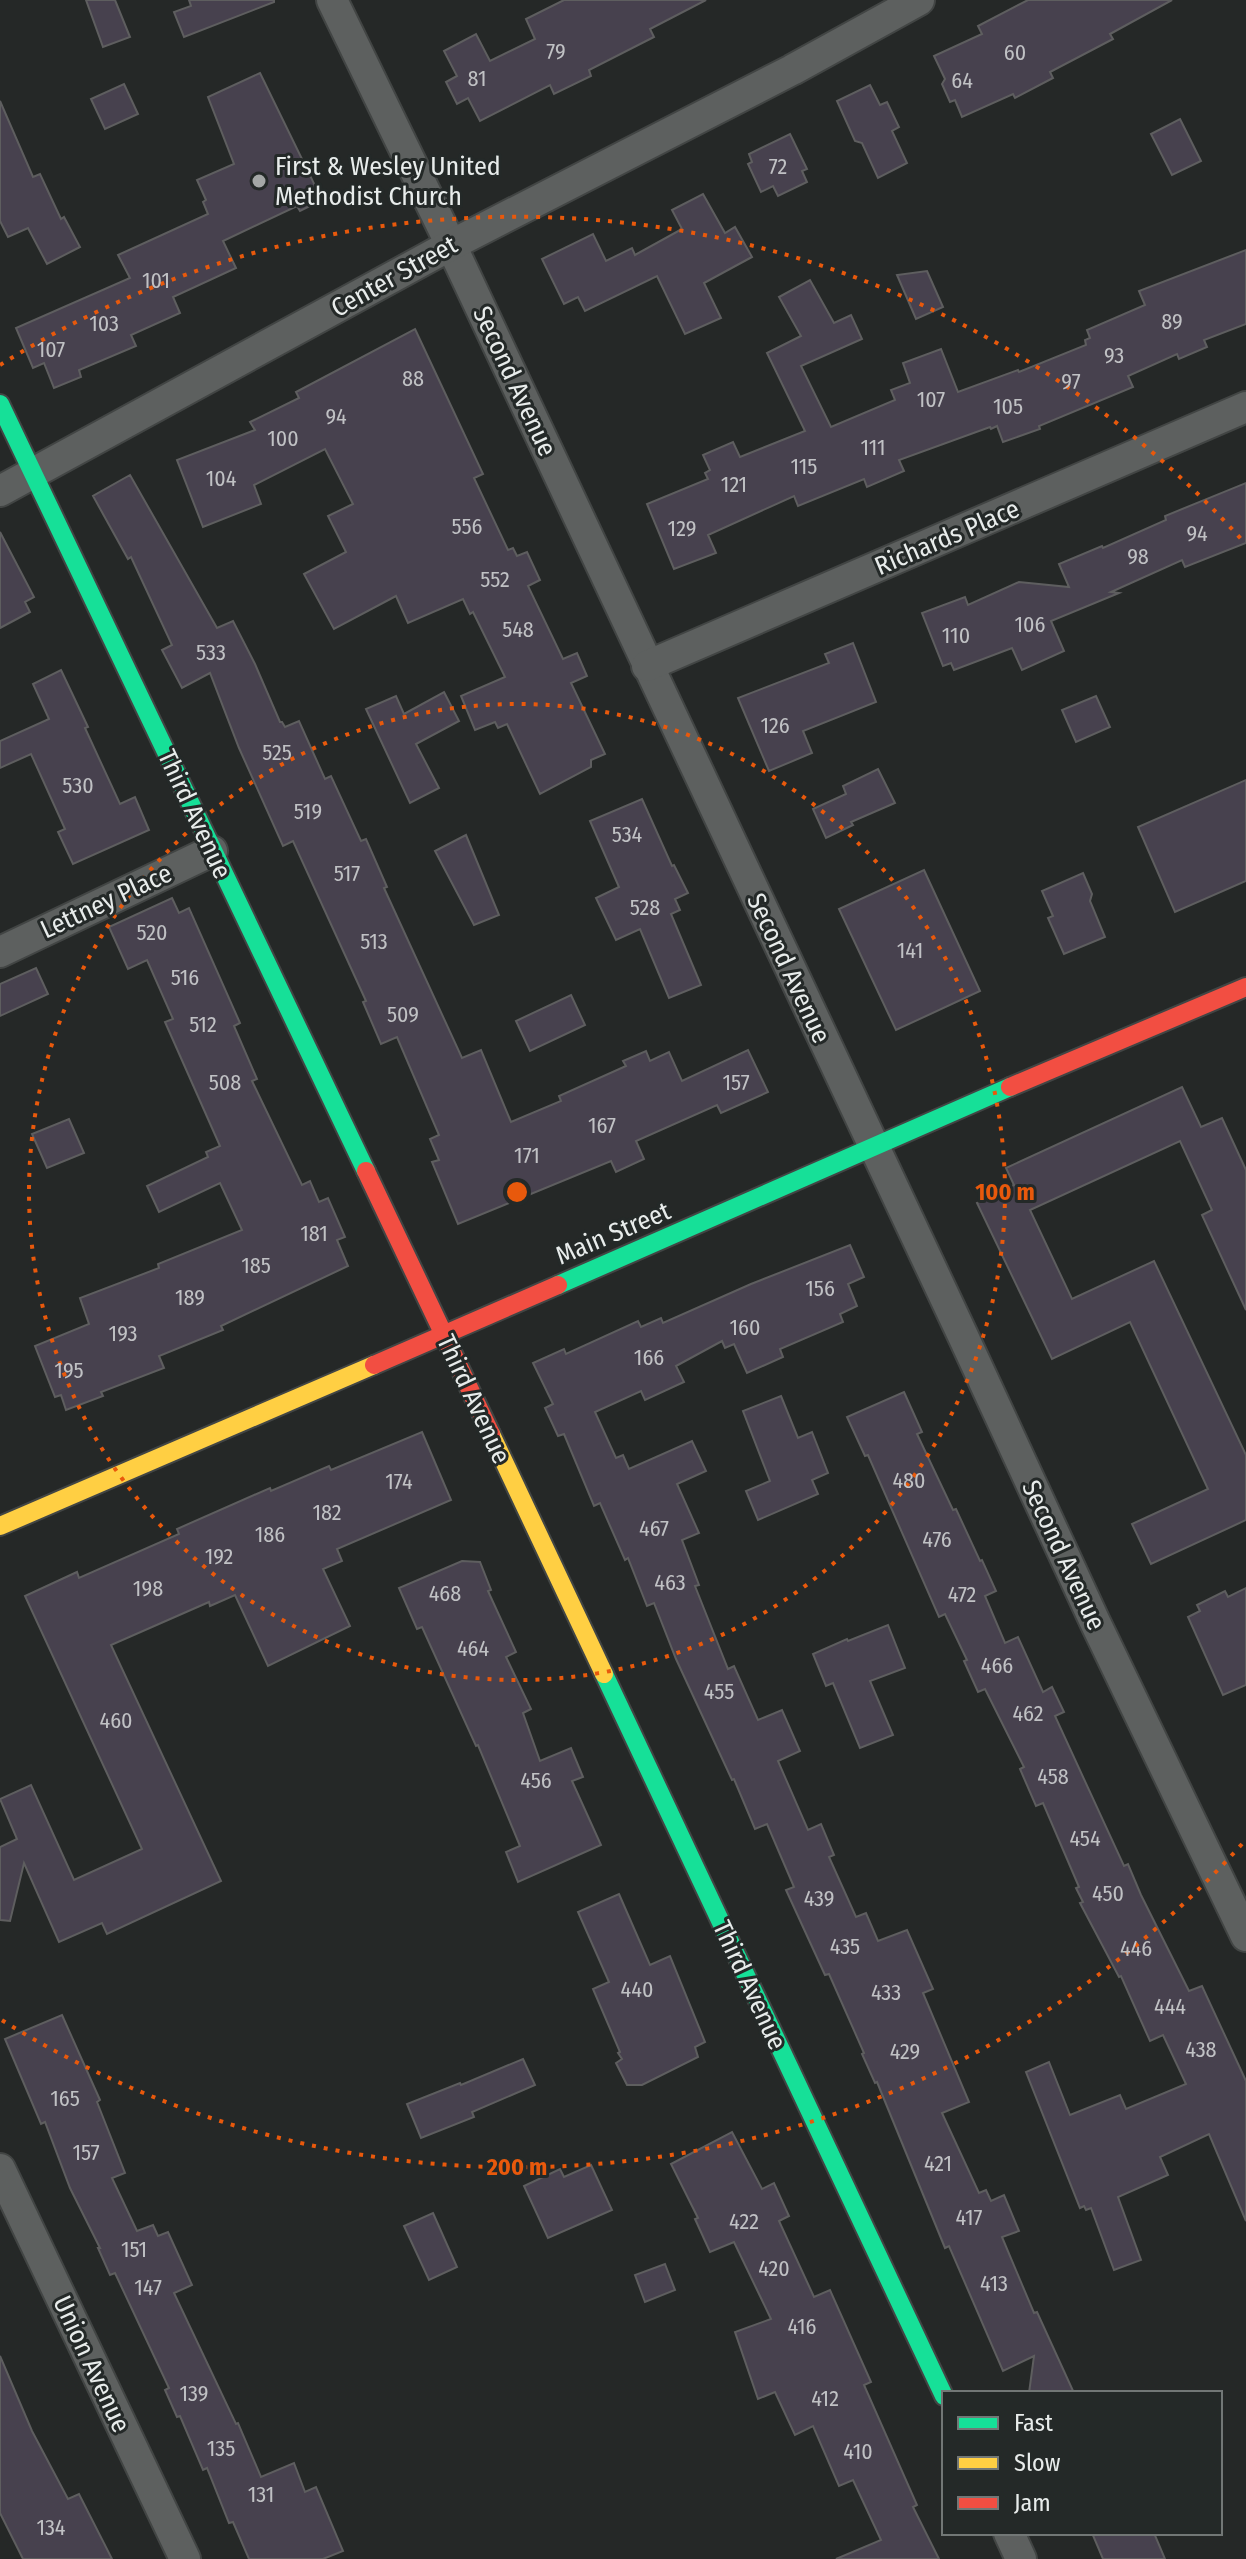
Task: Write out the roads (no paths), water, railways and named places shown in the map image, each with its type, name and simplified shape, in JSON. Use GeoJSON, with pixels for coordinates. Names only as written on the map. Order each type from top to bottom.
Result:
{"type":"FeatureCollection","features":[{"type":"Feature","properties":{"kind":"street","name":"Second Avenue"},"geometry":{"type":"LineString","coordinates":[[332,0],[451,245],[1095,1622],[1246,1936]]}},
{"type":"Feature","properties":{"kind":"street","name":"Center Street"},"geometry":{"type":"LineString","coordinates":[[0,491],[451,245],[792,70],[919,0]]}},
{"type":"Feature","properties":{"kind":"street","name":"Third Avenue"},"geometry":{"type":"LineString","coordinates":[[0,404],[444,1334],[942,2392]]}},
{"type":"Feature","properties":{"kind":"street","name":"Richards Place"},"geometry":{"type":"LineString","coordinates":[[647,666],[1246,407]]}},
{"type":"Feature","properties":{"kind":"street","name":"Lettney Place"},"geometry":{"type":"LineString","coordinates":[[0,952],[212,851]]}},
{"type":"Feature","properties":{"kind":"street","name":"Main Street"},"geometry":{"type":"LineString","coordinates":[[0,1526],[693,1227],[872,1146],[1246,987]]}},
{"type":"Feature","properties":{"kind":"street","name":"Union Avenue"},"geometry":{"type":"LineString","coordinates":[[0,2169],[185,2559]]}},
{"type":"Feature","properties":{"kind":"street"},"geometry":{"type":"LineString","coordinates":[[1010,2535],[1021,2559]]}},
{"type":"Feature","properties":{"kind":"place","name":"First & Wesley United Methodist Church"},"geometry":{"type":"Point","coordinates":[259,181]}}]}
